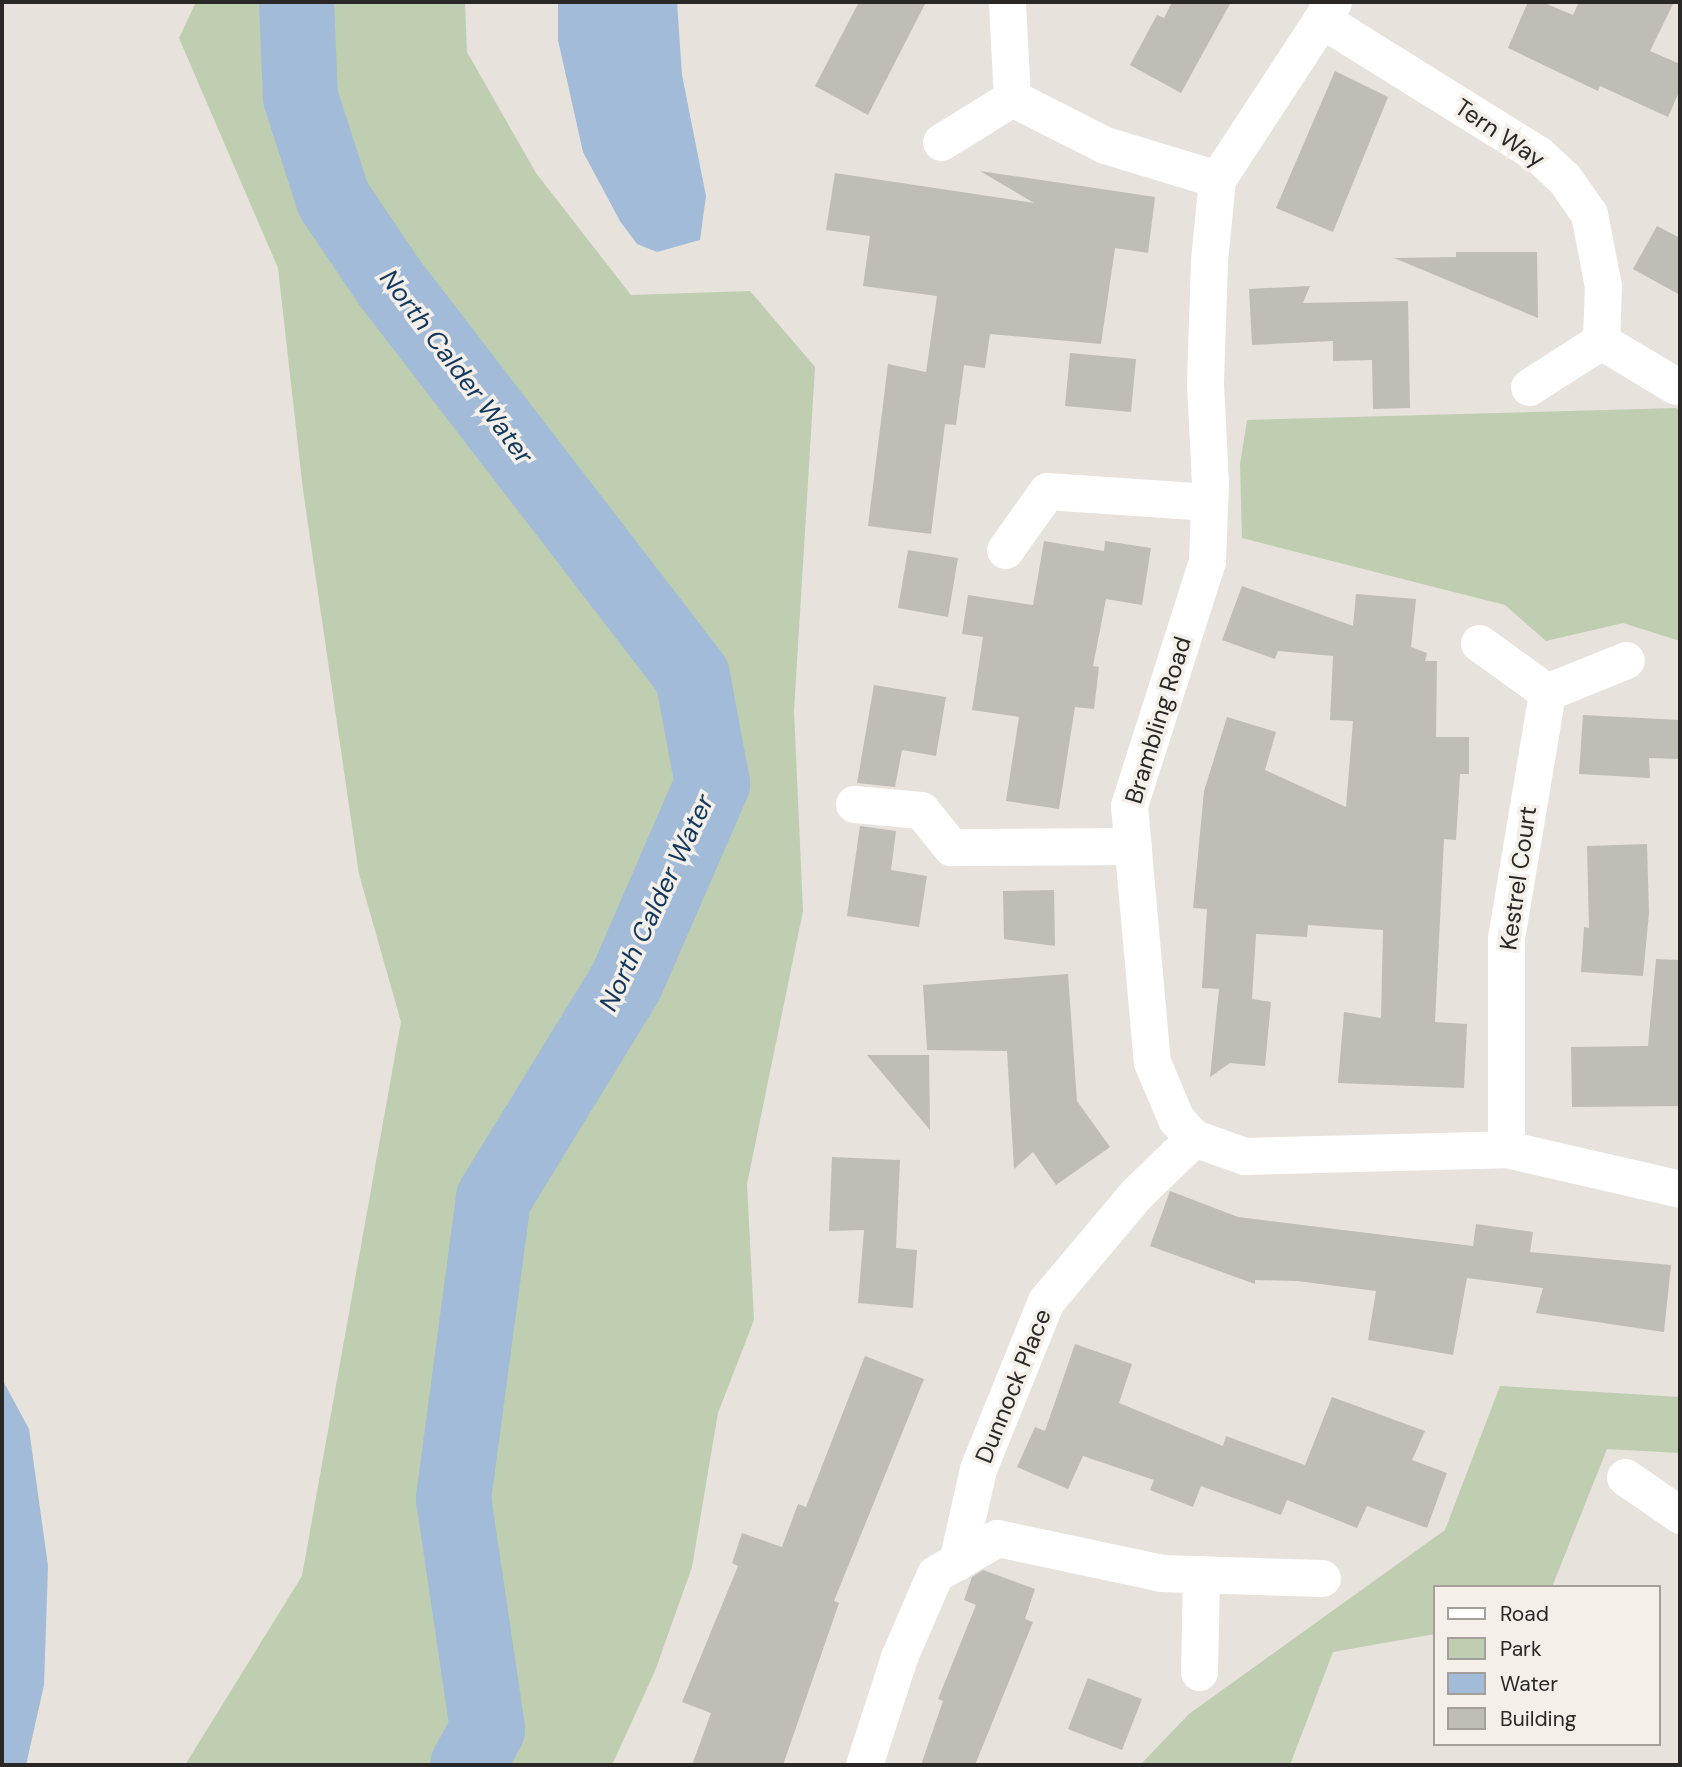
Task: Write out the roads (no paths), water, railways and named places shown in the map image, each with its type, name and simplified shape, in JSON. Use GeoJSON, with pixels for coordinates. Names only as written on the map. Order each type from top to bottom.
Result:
{"type":"FeatureCollection","features":[{"type":"Feature","properties":{"kind":"street"},"geometry":{"type":"LineString","coordinates":[[1007,3],[1012,98]]}},
{"type":"Feature","properties":{"kind":"street","name":"Brambling Road"},"geometry":{"type":"LineString","coordinates":[[1194,1138],[1176,1119],[1152,1062],[1129,806],[1207,561],[1209,502],[1205,384],[1209,261],[1217,179],[1287,68],[1329,12]]}},
{"type":"Feature","properties":{"kind":"street","name":"Tern Way"},"geometry":{"type":"LineString","coordinates":[[1329,12],[1539,155],[1564,178],[1589,214],[1603,286],[1601,341]]}},
{"type":"Feature","properties":{"kind":"street"},"geometry":{"type":"LineString","coordinates":[[941,142],[1012,98]]}},
{"type":"Feature","properties":{"kind":"street"},"geometry":{"type":"LineString","coordinates":[[1012,98],[1105,145],[1217,179]]}},
{"type":"Feature","properties":{"kind":"street"},"geometry":{"type":"LineString","coordinates":[[1529,387],[1601,341],[1676,386]]}},
{"type":"Feature","properties":{"kind":"street"},"geometry":{"type":"LineString","coordinates":[[1005,550],[1047,491],[1209,502]]}},
{"type":"Feature","properties":{"kind":"street"},"geometry":{"type":"LineString","coordinates":[[1479,643],[1547,692],[1626,660]]}},
{"type":"Feature","properties":{"kind":"street","name":"Kestrel Court"},"geometry":{"type":"LineString","coordinates":[[1506,1149],[1506,938],[1547,692]]}},
{"type":"Feature","properties":{"kind":"street"},"geometry":{"type":"LineString","coordinates":[[854,804],[920,810],[951,847],[1133,846]]}},
{"type":"Feature","properties":{"kind":"street"},"geometry":{"type":"LineString","coordinates":[[1194,1138],[1244,1156],[1506,1149],[1680,1189]]}},
{"type":"Feature","properties":{"kind":"street","name":"Dunnock Place"},"geometry":{"type":"LineString","coordinates":[[957,1562],[978,1469],[1046,1301],[1137,1193],[1194,1138]]}},
{"type":"Feature","properties":{"kind":"street"},"geometry":{"type":"LineString","coordinates":[[1625,1477],[1680,1516]]}},
{"type":"Feature","properties":{"kind":"street"},"geometry":{"type":"LineString","coordinates":[[864,1765],[899,1657],[935,1574],[997,1538],[1161,1573],[1322,1578]]}},
{"type":"Feature","properties":{"kind":"street"},"geometry":{"type":"LineString","coordinates":[[1199,1672],[1201,1574]]}},
{"type":"Feature","properties":{"kind":"water"},"geometry":{"type":"Polygon","coordinates":[[[558,2],[677,2],[682,75],[706,196],[700,240],[657,252],[637,244],[620,221],[583,152],[558,40],[558,2]]]}},
{"type":"Feature","properties":{"kind":"water"},"geometry":{"type":"Polygon","coordinates":[[[2,1379],[29,1429],[48,1566],[44,1685],[26,1765],[2,1765],[2,1379]]]}},
{"type":"Feature","properties":{"kind":"waterway","name":"North Calder Water"},"geometry":{"type":"LineString","coordinates":[[296,2],[300,97],[333,199],[389,282],[692,676],[712,783],[626,981],[493,1198],[453,1498],[487,1729],[467,1765]]}}]}
